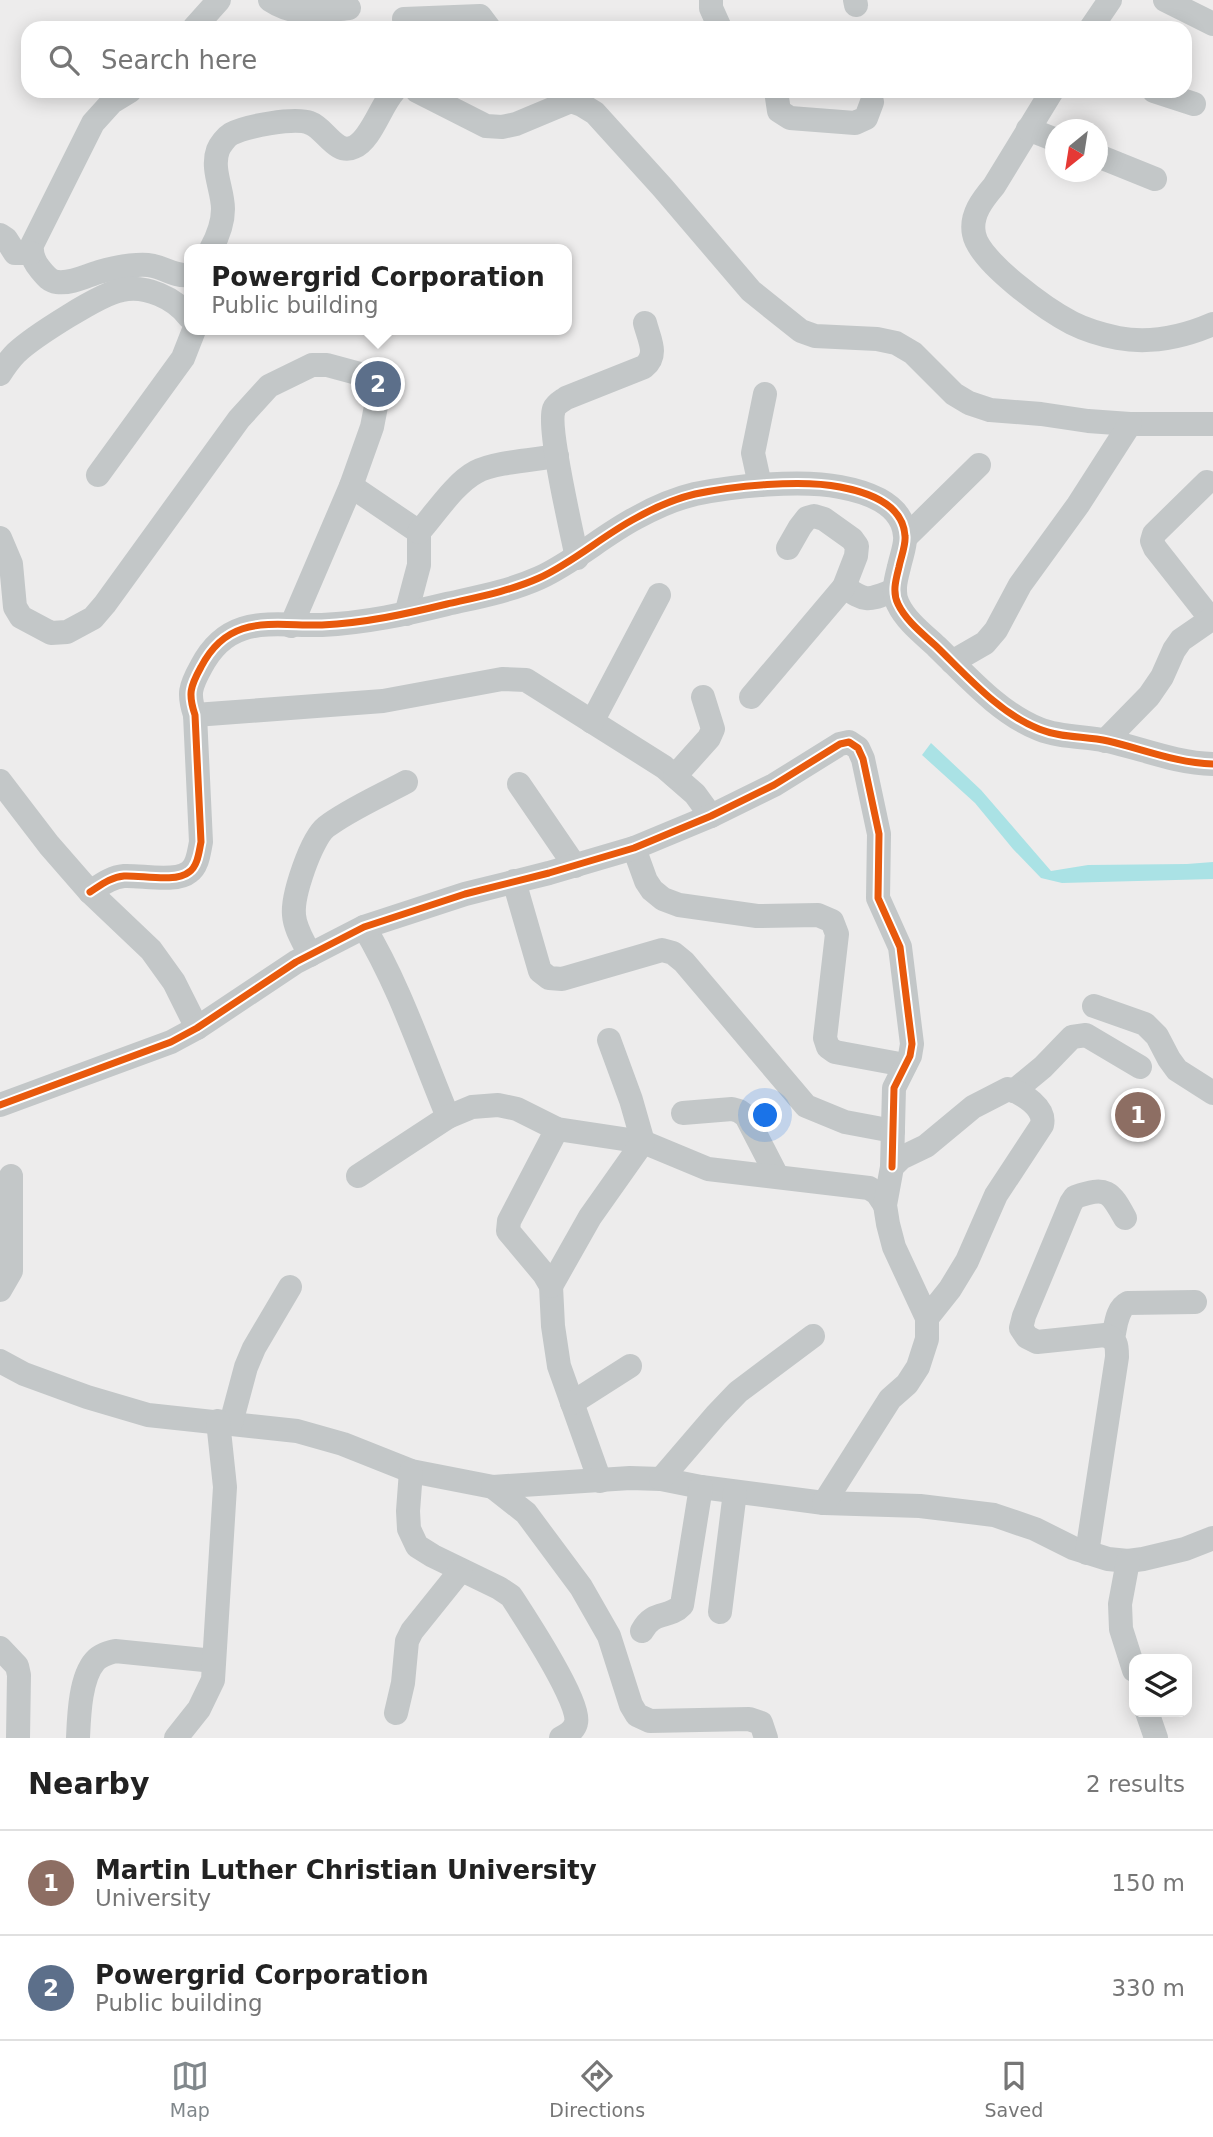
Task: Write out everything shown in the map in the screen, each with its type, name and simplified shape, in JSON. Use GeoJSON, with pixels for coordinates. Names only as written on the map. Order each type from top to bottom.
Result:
{"type":"FeatureCollection","features":[{"type":"Feature","properties":{"kind":"street"},"geometry":{"type":"LineString","coordinates":[[200,21],[219,0]]}},
{"type":"Feature","properties":{"kind":"street"},"geometry":{"type":"LineString","coordinates":[[270,0],[291,11],[349,8]]}},
{"type":"Feature","properties":{"kind":"street"},"geometry":{"type":"LineString","coordinates":[[711,0],[711,8],[717,21]]}},
{"type":"Feature","properties":{"kind":"street"},"geometry":{"type":"LineString","coordinates":[[1096,21],[1110,0]]}},
{"type":"Feature","properties":{"kind":"street"},"geometry":{"type":"LineString","coordinates":[[1165,0],[1213,24]]}},
{"type":"Feature","properties":{"kind":"street"},"geometry":{"type":"LineString","coordinates":[[404,19],[480,16],[485,21]]}},
{"type":"Feature","properties":{"kind":"street"},"geometry":{"type":"LineString","coordinates":[[119,98],[93,123],[32,245],[31,253],[37,266],[49,279],[58,282],[68,282],[102,271],[144,265],[154,266],[176,276],[184,275]]}},
{"type":"Feature","properties":{"kind":"street"},"geometry":{"type":"LineString","coordinates":[[214,244],[218,237],[223,209],[216,163],[218,151],[230,135],[250,128],[295,121],[311,123],[334,143],[349,149],[364,140],[390,98]]}},
{"type":"Feature","properties":{"kind":"street"},"geometry":{"type":"LineString","coordinates":[[431,98],[486,125],[502,127],[516,124],[564,98]]}},
{"type":"Feature","properties":{"kind":"street"},"geometry":{"type":"LineString","coordinates":[[571,98],[595,113],[751,291],[801,331],[815,336],[877,339],[896,343],[914,353],[954,394],[990,410],[1130,424],[1213,424]]}},
{"type":"Feature","properties":{"kind":"street"},"geometry":{"type":"LineString","coordinates":[[777,98],[779,111],[790,118],[855,123],[866,118],[872,102]]}},
{"type":"Feature","properties":{"kind":"street"},"geometry":{"type":"LineString","coordinates":[[1048,98],[975,216],[974,234],[985,256],[998,270],[1047,307],[1073,323],[1118,338],[1161,340],[1213,324]]}},
{"type":"Feature","properties":{"kind":"street"},"geometry":{"type":"LineString","coordinates":[[1176,98],[1194,104]]}},
{"type":"Feature","properties":{"kind":"street"},"geometry":{"type":"LineString","coordinates":[[1028,129],[1045,136]]}},
{"type":"Feature","properties":{"kind":"street"},"geometry":{"type":"LineString","coordinates":[[1108,160],[1155,178]]}},
{"type":"Feature","properties":{"kind":"street"},"geometry":{"type":"LineString","coordinates":[[0,235],[15,253],[31,253]]}},
{"type":"Feature","properties":{"kind":"street"},"geometry":{"type":"LineString","coordinates":[[0,374],[9,360],[35,338],[102,297],[122,289],[145,290],[170,299],[184,312]]}},
{"type":"Feature","properties":{"kind":"street"},"geometry":{"type":"LineString","coordinates":[[577,558],[557,456],[554,409],[566,398],[649,363],[653,354],[645,323]]}},
{"type":"Feature","properties":{"kind":"street"},"geometry":{"type":"LineString","coordinates":[[98,475],[183,358],[192,335]]}},
{"type":"Feature","properties":{"kind":"street"},"geometry":{"type":"LineString","coordinates":[[0,538],[11,565],[15,607],[21,617],[51,633],[67,632],[93,618],[105,604],[239,419],[269,386],[312,365],[327,365],[364,375],[374,383],[378,396],[372,427],[351,486],[292,626]]}},
{"type":"Feature","properties":{"kind":"street"},"geometry":{"type":"LineString","coordinates":[[760,485],[752,453],[765,394]]}},
{"type":"Feature","properties":{"kind":"street"},"geometry":{"type":"LineString","coordinates":[[952,663],[985,643],[996,631],[1020,585],[1130,424]]}},
{"type":"Feature","properties":{"kind":"street"},"geometry":{"type":"LineString","coordinates":[[406,614],[419,565],[419,532],[467,477],[477,471],[557,456]]}},
{"type":"Feature","properties":{"kind":"street"},"geometry":{"type":"LineString","coordinates":[[906,537],[979,465]]}},
{"type":"Feature","properties":{"kind":"street"},"geometry":{"type":"LineString","coordinates":[[1105,741],[1149,696],[1181,640],[1212,619],[1152,541],[1154,534],[1207,482]]}},
{"type":"Feature","properties":{"kind":"street"},"geometry":{"type":"LineString","coordinates":[[90,892],[107,880],[123,876],[176,877],[189,872],[197,861],[201,842],[195,715],[190,690],[206,657],[237,629],[260,624],[345,624],[406,614],[494,594],[539,578],[577,558],[633,519],[663,505],[694,495],[760,485],[838,486],[882,500],[894,509],[902,522],[906,537],[895,590],[897,603],[911,622],[952,663],[984,693],[1018,717],[1038,729],[1062,736],[1105,741],[1170,758],[1213,764]]}},
{"type":"Feature","properties":{"kind":"street"},"geometry":{"type":"LineString","coordinates":[[351,486],[419,532]]}},
{"type":"Feature","properties":{"kind":"street"},"geometry":{"type":"LineString","coordinates":[[751,697],[844,587],[857,546],[852,539],[824,519],[814,516],[807,518],[788,548]]}},
{"type":"Feature","properties":{"kind":"street"},"geometry":{"type":"LineString","coordinates":[[844,587],[861,598],[870,599],[895,590]]}},
{"type":"Feature","properties":{"kind":"street"},"geometry":{"type":"LineString","coordinates":[[592,722],[659,595]]}},
{"type":"Feature","properties":{"kind":"street"},"geometry":{"type":"LineString","coordinates":[[195,715],[383,701],[502,679],[526,680],[675,776],[695,794],[711,816]]}},
{"type":"Feature","properties":{"kind":"street"},"geometry":{"type":"LineString","coordinates":[[675,776],[713,729],[704,697]]}},
{"type":"Feature","properties":{"kind":"street"},"geometry":{"type":"LineString","coordinates":[[0,1105],[171,1042],[310,955],[364,927],[465,894],[634,848],[711,816],[774,785],[840,744],[849,742],[858,748],[863,759],[879,834],[878,898],[895,930],[904,967],[912,1044],[910,1056],[894,1088],[892,1167],[885,1205],[894,1247],[927,1318],[928,1339],[918,1367],[906,1384],[890,1399],[824,1503]]}},
{"type":"Feature","properties":{"kind":"street"},"geometry":{"type":"LineString","coordinates":[[0,781],[49,845],[90,892],[151,950],[174,982],[197,1028]]}},
{"type":"Feature","properties":{"kind":"street"},"geometry":{"type":"LineString","coordinates":[[310,955],[294,918],[293,906],[310,849],[316,838],[339,818],[406,782]]}},
{"type":"Feature","properties":{"kind":"street"},"geometry":{"type":"LineString","coordinates":[[519,784],[575,866]]}},
{"type":"Feature","properties":{"kind":"street"},"geometry":{"type":"LineString","coordinates":[[634,848],[652,890],[663,899],[679,905],[757,916],[818,915],[832,920],[837,934],[825,1038],[828,1047],[835,1052],[905,1065]]}},
{"type":"Feature","properties":{"kind":"street"},"geometry":{"type":"LineString","coordinates":[[514,881],[540,971],[549,978],[562,979],[662,950],[673,953],[684,962],[806,1106],[845,1122],[893,1131]]}},
{"type":"Feature","properties":{"kind":"street"},"geometry":{"type":"LineString","coordinates":[[364,927],[410,1018],[448,1116]]}},
{"type":"Feature","properties":{"kind":"street"},"geometry":{"type":"LineString","coordinates":[[1094,1006],[1144,1024],[1157,1036],[1177,1070],[1213,1093]]}},
{"type":"Feature","properties":{"kind":"street"},"geometry":{"type":"LineString","coordinates":[[1014,1091],[1043,1068],[1072,1037],[1079,1035],[1086,1035],[1140,1067]]}},
{"type":"Feature","properties":{"kind":"street"},"geometry":{"type":"LineString","coordinates":[[609,1040],[643,1142]]}},
{"type":"Feature","properties":{"kind":"street"},"geometry":{"type":"LineString","coordinates":[[892,1167],[901,1158],[926,1146],[973,1107],[1008,1089],[1041,1110],[1042,1125],[996,1195],[967,1261],[950,1289],[927,1318]]}},
{"type":"Feature","properties":{"kind":"street"},"geometry":{"type":"LineString","coordinates":[[358,1175],[448,1116],[472,1107],[498,1105],[517,1110],[557,1129],[643,1142],[708,1169],[869,1188],[877,1193],[885,1205]]}},
{"type":"Feature","properties":{"kind":"street"},"geometry":{"type":"LineString","coordinates":[[683,1113],[732,1109],[739,1111],[746,1116],[777,1176]]}},
{"type":"Feature","properties":{"kind":"street"},"geometry":{"type":"LineString","coordinates":[[557,1129],[508,1226],[512,1237],[551,1286],[552,1326],[559,1366],[600,1481]]}},
{"type":"Feature","properties":{"kind":"street"},"geometry":{"type":"LineString","coordinates":[[551,1286],[590,1217],[643,1142]]}},
{"type":"Feature","properties":{"kind":"street"},"geometry":{"type":"LineString","coordinates":[[0,1290],[10,1271],[11,1176]]}},
{"type":"Feature","properties":{"kind":"street"},"geometry":{"type":"LineString","coordinates":[[1087,1553],[1118,1357],[1117,1345],[1113,1338],[1105,1335],[1037,1342],[1027,1337],[1021,1328],[1075,1197],[1108,1193],[1125,1218]]}},
{"type":"Feature","properties":{"kind":"street"},"geometry":{"type":"LineString","coordinates":[[176,1738],[199,1709],[213,1679],[225,1487],[224,1422],[254,1348],[290,1287]]}},
{"type":"Feature","properties":{"kind":"street"},"geometry":{"type":"LineString","coordinates":[[1113,1338],[1119,1312],[1122,1306],[1128,1303],[1195,1302]]}},
{"type":"Feature","properties":{"kind":"street"},"geometry":{"type":"LineString","coordinates":[[661,1479],[738,1392],[813,1336]]}},
{"type":"Feature","properties":{"kind":"street"},"geometry":{"type":"LineString","coordinates":[[0,1361],[23,1374],[120,1408],[198,1422],[224,1422],[298,1431],[411,1471],[493,1487],[630,1478],[661,1479],[824,1503],[920,1506],[994,1515],[1035,1529],[1087,1553],[1128,1561],[1185,1549],[1213,1538]]}},
{"type":"Feature","properties":{"kind":"street"},"geometry":{"type":"LineString","coordinates":[[572,1403],[630,1366]]}},
{"type":"Feature","properties":{"kind":"street"},"geometry":{"type":"LineString","coordinates":[[411,1471],[409,1530],[417,1546],[499,1587],[511,1596],[566,1688],[576,1715],[576,1725],[569,1734],[561,1738]]}},
{"type":"Feature","properties":{"kind":"street"},"geometry":{"type":"LineString","coordinates":[[493,1487],[526,1513],[582,1587],[609,1636],[631,1704],[637,1714],[650,1721],[749,1719],[761,1723],[766,1738]]}},
{"type":"Feature","properties":{"kind":"street"},"geometry":{"type":"LineString","coordinates":[[642,1631],[650,1620],[677,1611],[682,1605],[701,1487]]}},
{"type":"Feature","properties":{"kind":"street"},"geometry":{"type":"LineString","coordinates":[[720,1612],[735,1492]]}},
{"type":"Feature","properties":{"kind":"street"},"geometry":{"type":"LineString","coordinates":[[1128,1561],[1120,1604],[1121,1629],[1129,1654]]}},
{"type":"Feature","properties":{"kind":"street"},"geometry":{"type":"LineString","coordinates":[[396,1713],[403,1683],[407,1641],[461,1570]]}},
{"type":"Feature","properties":{"kind":"street"},"geometry":{"type":"LineString","coordinates":[[0,1648],[17,1666],[19,1675],[18,1738]]}},
{"type":"Feature","properties":{"kind":"street"},"geometry":{"type":"LineString","coordinates":[[78,1738],[83,1691],[94,1661],[102,1655],[115,1651],[214,1661]]}},
{"type":"Feature","properties":{"kind":"street"},"geometry":{"type":"LineString","coordinates":[[1149,1717],[1156,1738]]}},
{"type":"Feature","properties":{"kind":"water"},"geometry":{"type":"Polygon","coordinates":[[[931,743],[981,790],[1051,871],[1088,865],[1213,862],[1213,879],[1062,883],[1041,878],[975,803],[922,755],[931,743]]]}},
{"type":"Feature","properties":{"kind":"cycle path"},"geometry":{"type":"LineString","coordinates":[[90,892],[119,877],[176,877],[189,872],[194,866],[201,842],[195,715],[191,691],[201,667],[212,650],[225,638],[238,630],[253,626],[322,625],[385,618],[505,590],[552,572],[624,525],[664,504],[679,498],[728,488],[787,484],[824,485],[861,492],[882,501],[898,515],[905,536],[895,590],[901,610],[915,627],[997,704],[1025,722],[1056,734],[1108,741],[1173,758],[1213,764]]}},
{"type":"Feature","properties":{"kind":"cycle path"},"geometry":{"type":"LineString","coordinates":[[0,1105],[171,1042],[197,1028],[296,962],[364,927],[465,894],[634,848],[711,816],[774,785],[840,744],[849,742],[858,748],[863,759],[879,834],[878,898],[900,947],[912,1044],[910,1056],[894,1088],[892,1167]]}},
{"type":"Feature","properties":{"kind":"place","name":"Powergrid Corporation"},"geometry":{"type":"Point","coordinates":[378,384]}},
{"type":"Feature","properties":{"kind":"place","name":"Martin Luther Christian University"},"geometry":{"type":"Point","coordinates":[1138,1115]}}]}
